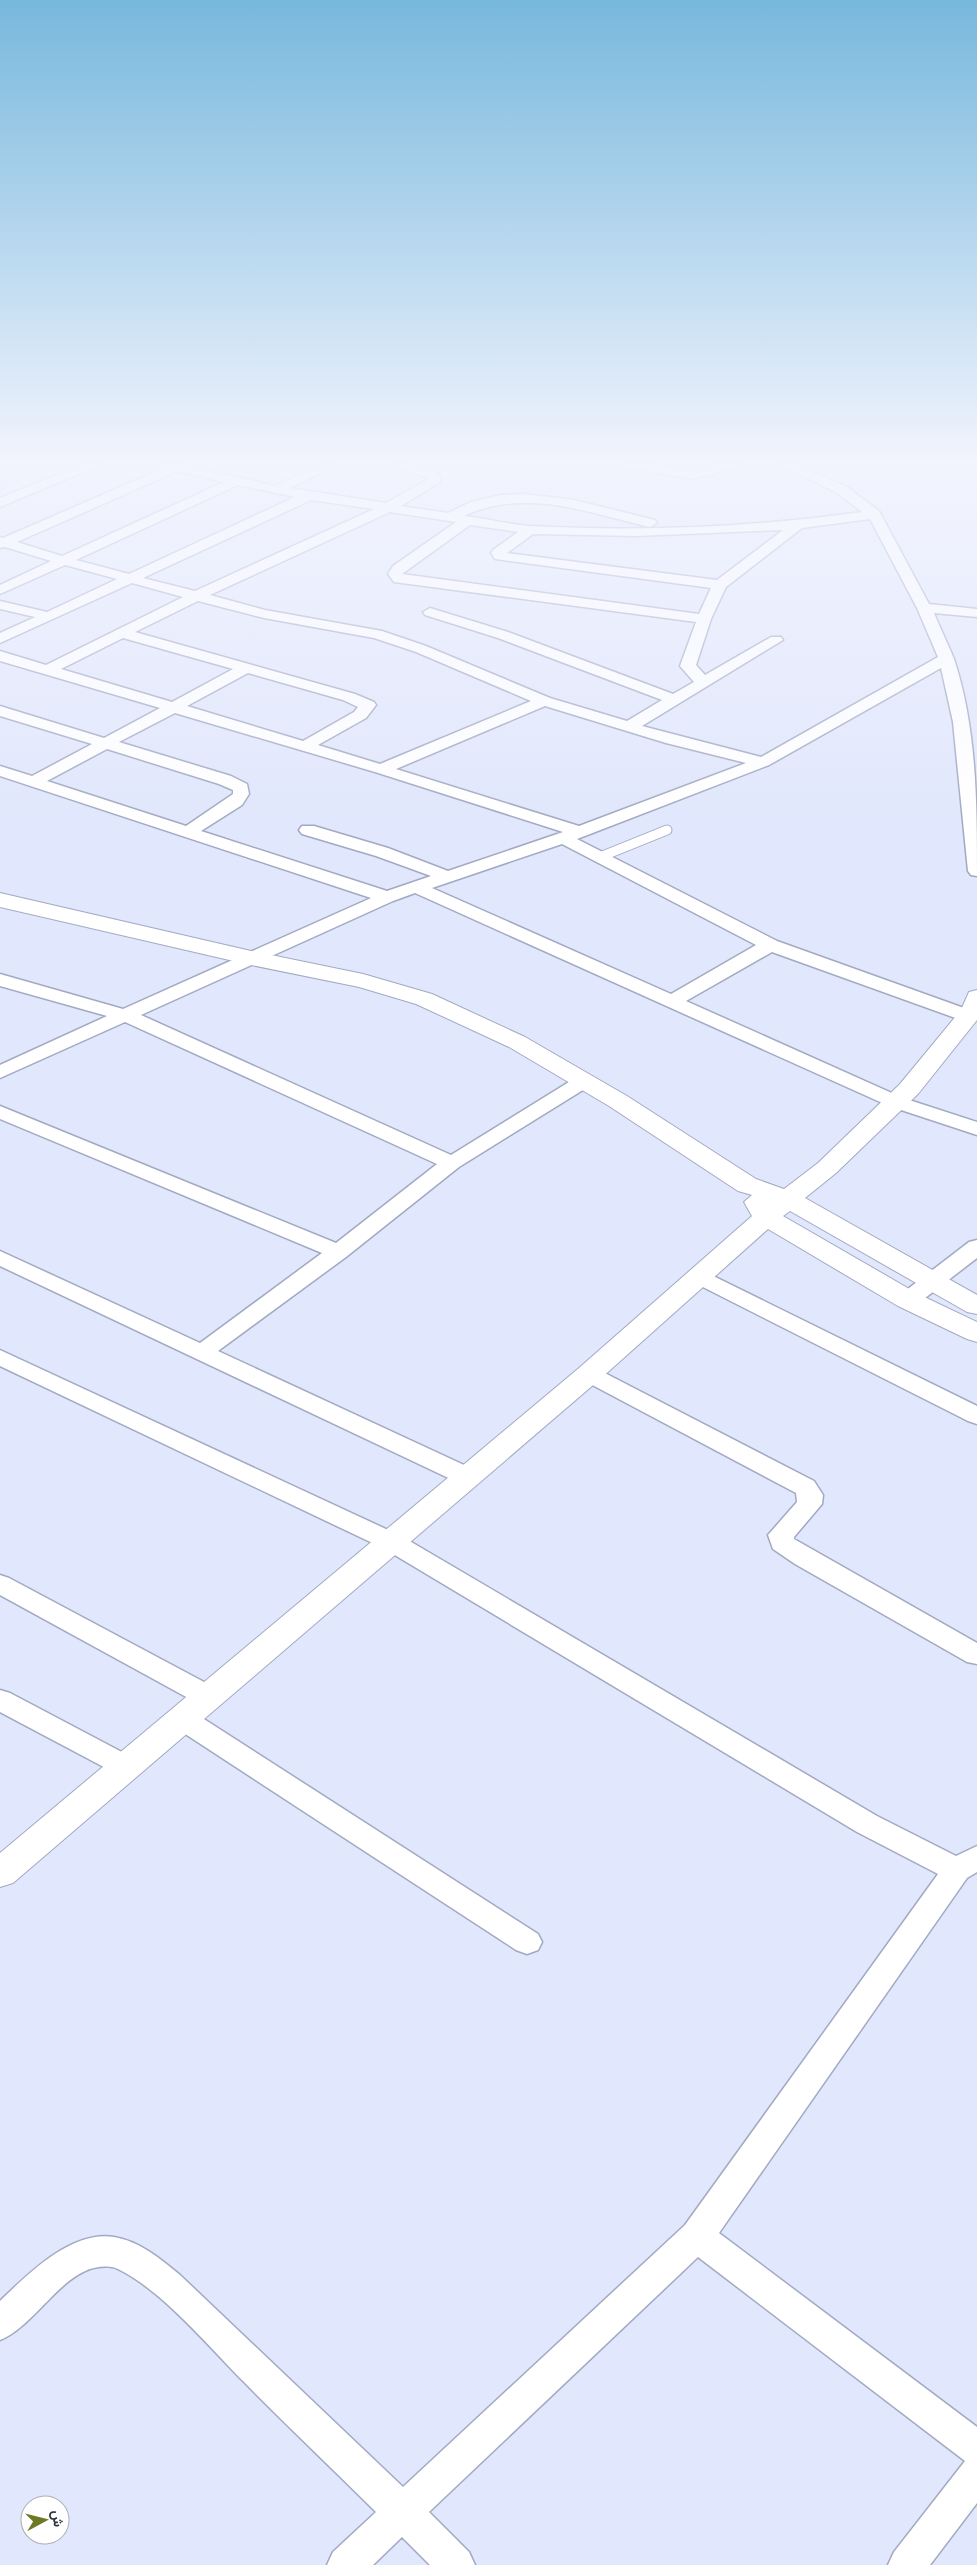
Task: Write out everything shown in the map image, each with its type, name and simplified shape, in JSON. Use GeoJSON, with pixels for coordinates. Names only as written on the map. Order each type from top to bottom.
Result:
{"type":"FeatureCollection","features":[{"type":"Feature","properties":{"kind":"street"},"geometry":{"type":"LineString","coordinates":[[0,590],[14,584]]}},
{"type":"Feature","properties":{"kind":"street"},"geometry":{"type":"LineString","coordinates":[[0,639],[119,584]]}},
{"type":"Feature","properties":{"kind":"street"},"geometry":{"type":"LineString","coordinates":[[147,584],[264,614],[377,634],[421,649],[544,701],[628,727],[763,762]]}},
{"type":"Feature","properties":{"kind":"street"},"geometry":{"type":"LineString","coordinates":[[48,670],[223,584]]}},
{"type":"Feature","properties":{"kind":"street"},"geometry":{"type":"LineString","coordinates":[[435,584],[704,619]]}},
{"type":"Feature","properties":{"kind":"street"},"geometry":{"type":"LineString","coordinates":[[704,682],[688,666],[704,619],[720,585],[710,584]]}},
{"type":"Feature","properties":{"kind":"street"},"geometry":{"type":"LineString","coordinates":[[911,584],[924,608],[946,659],[961,722],[977,871]]}},
{"type":"Feature","properties":{"kind":"street"},"geometry":{"type":"LineString","coordinates":[[0,605],[47,616]]}},
{"type":"Feature","properties":{"kind":"street"},"geometry":{"type":"LineString","coordinates":[[924,608],[977,613]]}},
{"type":"Feature","properties":{"kind":"street"},"geometry":{"type":"LineString","coordinates":[[430,612],[504,635],[675,700]]}},
{"type":"Feature","properties":{"kind":"street"},"geometry":{"type":"LineString","coordinates":[[121,633],[349,697],[368,705],[360,715],[305,746]]}},
{"type":"Feature","properties":{"kind":"street"},"geometry":{"type":"LineString","coordinates":[[628,727],[776,640]]}},
{"type":"Feature","properties":{"kind":"street"},"geometry":{"type":"LineString","coordinates":[[0,656],[381,769],[571,835],[600,857],[770,945],[974,1009],[896,1102],[835,1161],[766,1217],[701,1277],[392,1542],[183,1719],[124,1766],[0,1873]]}},
{"type":"Feature","properties":{"kind":"street"},"geometry":{"type":"LineString","coordinates":[[0,1072],[388,897],[571,835],[763,762],[946,659]]}},
{"type":"Feature","properties":{"kind":"street"},"geometry":{"type":"LineString","coordinates":[[33,782],[247,668]]}},
{"type":"Feature","properties":{"kind":"street"},"geometry":{"type":"LineString","coordinates":[[381,769],[544,701]]}},
{"type":"Feature","properties":{"kind":"street"},"geometry":{"type":"LineString","coordinates":[[0,711],[226,780],[241,788],[236,801],[188,832]]}},
{"type":"Feature","properties":{"kind":"street"},"geometry":{"type":"LineString","coordinates":[[0,771],[388,897]]}},
{"type":"Feature","properties":{"kind":"street"},"geometry":{"type":"LineString","coordinates":[[308,830],[382,852],[446,876]]}},
{"type":"Feature","properties":{"kind":"street"},"geometry":{"type":"LineString","coordinates":[[416,887],[896,1102],[977,1129]]}},
{"type":"Feature","properties":{"kind":"street"},"geometry":{"type":"LineString","coordinates":[[0,900],[251,958],[399,989],[517,1042],[584,1081],[747,1185],[789,1200],[977,1306]]}},
{"type":"Feature","properties":{"kind":"street"},"geometry":{"type":"LineString","coordinates":[[671,1002],[770,945]]}},
{"type":"Feature","properties":{"kind":"street"},"geometry":{"type":"LineString","coordinates":[[0,980],[127,1016],[452,1163]]}},
{"type":"Feature","properties":{"kind":"street"},"geometry":{"type":"LineString","coordinates":[[202,1352],[338,1252],[452,1163],[584,1081]]}},
{"type":"Feature","properties":{"kind":"street"},"geometry":{"type":"LineString","coordinates":[[0,1112],[338,1252]]}},
{"type":"Feature","properties":{"kind":"street"},"geometry":{"type":"LineString","coordinates":[[747,1185],[766,1217],[908,1300],[977,1333]]}},
{"type":"Feature","properties":{"kind":"street"},"geometry":{"type":"LineString","coordinates":[[908,1300],[977,1247]]}},
{"type":"Feature","properties":{"kind":"street"},"geometry":{"type":"LineString","coordinates":[[0,1258],[468,1477]]}},
{"type":"Feature","properties":{"kind":"street"},"geometry":{"type":"LineString","coordinates":[[701,1277],[977,1416]]}},
{"type":"Feature","properties":{"kind":"street"},"geometry":{"type":"LineString","coordinates":[[0,1357],[392,1542],[867,1824],[967,1864],[697,2236],[346,2565]]}},
{"type":"Feature","properties":{"kind":"street"},"geometry":{"type":"LineString","coordinates":[[589,1374],[805,1487],[810,1494],[809,1504],[781,1536],[782,1543],[804,1558],[977,1655]]}},
{"type":"Feature","properties":{"kind":"street"},"geometry":{"type":"LineString","coordinates":[[0,1584],[209,1697]]}},
{"type":"Feature","properties":{"kind":"street"},"geometry":{"type":"LineString","coordinates":[[0,1700],[124,1766]]}},
{"type":"Feature","properties":{"kind":"street"},"geometry":{"type":"LineString","coordinates":[[183,1719],[527,1942]]}},
{"type":"Feature","properties":{"kind":"street"},"geometry":{"type":"LineString","coordinates":[[697,2236],[977,2449]]}},
{"type":"Feature","properties":{"kind":"street"},"geometry":{"type":"LineString","coordinates":[[0,2324],[67,2263],[84,2254],[114,2252],[129,2257],[149,2270],[196,2311],[456,2565]]}},
{"type":"Feature","properties":{"kind":"street"},"geometry":{"type":"LineString","coordinates":[[907,2565],[977,2474]]}},
{"type":"Feature","properties":{"kind":"lane"},"geometry":{"type":"LineString","coordinates":[[600,857],[667,830]]}}]}
